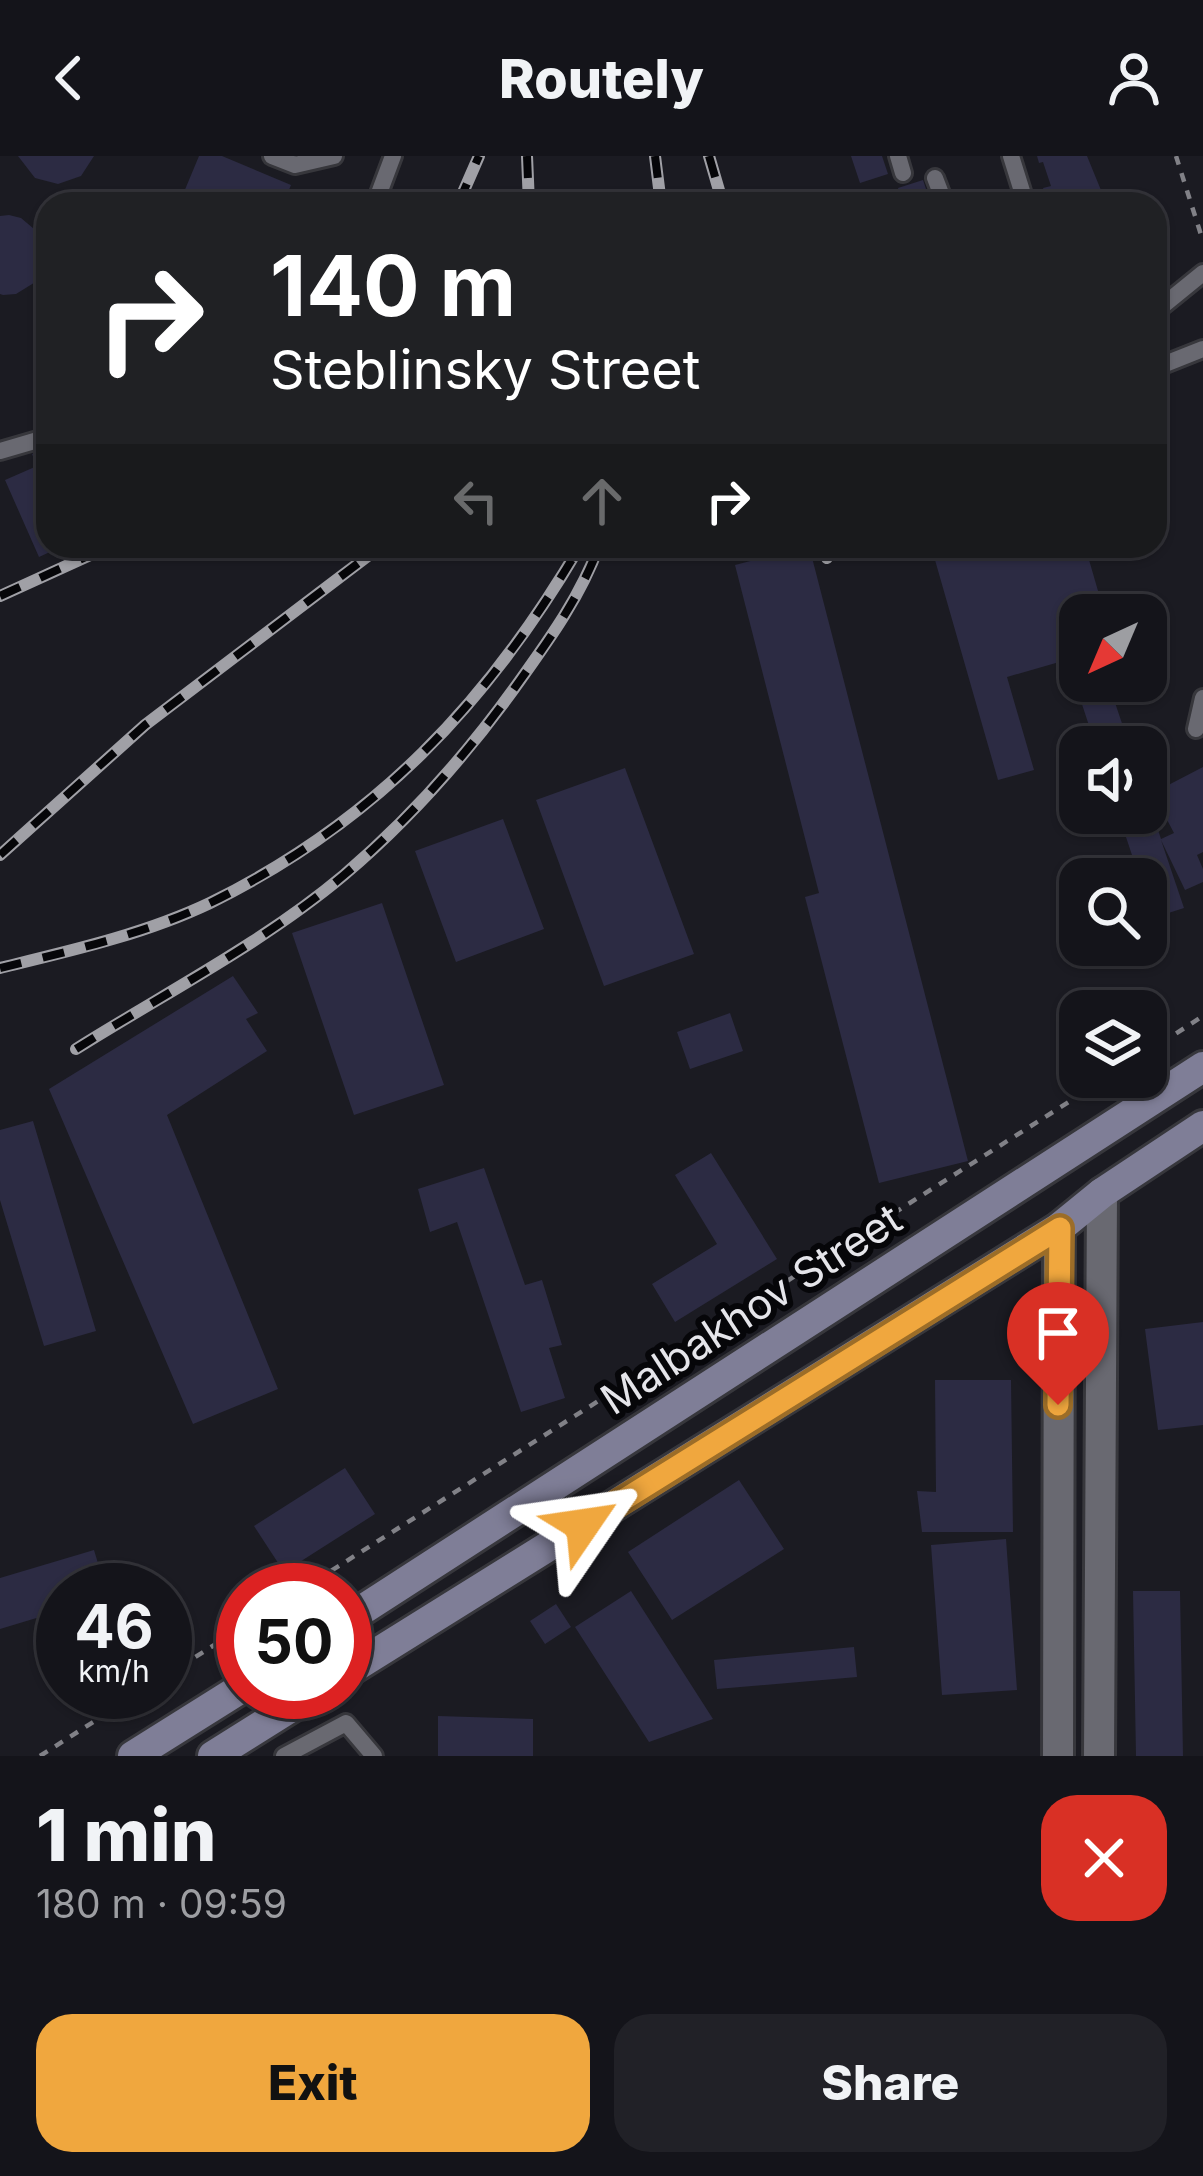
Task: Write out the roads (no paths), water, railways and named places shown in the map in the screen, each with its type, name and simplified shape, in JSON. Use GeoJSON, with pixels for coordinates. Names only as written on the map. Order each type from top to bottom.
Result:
{"type":"FeatureCollection","features":[{"type":"Feature","properties":{"kind":"main road","name":"Malbakhov Street"},"geometry":{"type":"LineString","coordinates":[[372,1604],[1203,1067]]}},
{"type":"Feature","properties":{"kind":"main road"},"geometry":{"type":"LineString","coordinates":[[372,1656],[1060,1228],[1102,1192],[1203,1126]]}},
{"type":"Feature","properties":{"kind":"main road"},"geometry":{"type":"LineString","coordinates":[[133,1756],[216,1704]]}},
{"type":"Feature","properties":{"kind":"main road"},"geometry":{"type":"LineString","coordinates":[[226,1754],[276,1719]]}},
{"type":"Feature","properties":{"kind":"street"},"geometry":{"type":"LineString","coordinates":[[1099,1756],[1102,1192]]}},
{"type":"Feature","properties":{"kind":"street"},"geometry":{"type":"LineString","coordinates":[[1058,1756],[1060,1228]]}},
{"type":"Feature","properties":{"kind":"lane"},"geometry":{"type":"LineString","coordinates":[[272,156],[295,165],[334,156]]}},
{"type":"Feature","properties":{"kind":"lane"},"geometry":{"type":"LineString","coordinates":[[380,192],[393,156]]}},
{"type":"Feature","properties":{"kind":"lane"},"geometry":{"type":"LineString","coordinates":[[1011,156],[1022,192]]}},
{"type":"Feature","properties":{"kind":"lane"},"geometry":{"type":"LineString","coordinates":[[935,178],[940,192]]}},
{"type":"Feature","properties":{"kind":"lane"},"geometry":{"type":"LineString","coordinates":[[1167,302],[1203,273]]}},
{"type":"Feature","properties":{"kind":"lane"},"geometry":{"type":"LineString","coordinates":[[1167,363],[1203,349]]}},
{"type":"Feature","properties":{"kind":"lane"},"geometry":{"type":"LineString","coordinates":[[0,451],[36,440]]}},
{"type":"Feature","properties":{"kind":"lane"},"geometry":{"type":"LineString","coordinates":[[1196,729],[1203,698]]}},
{"type":"Feature","properties":{"kind":"lane"},"geometry":{"type":"LineString","coordinates":[[284,1756],[346,1724],[374,1756]]}},
{"type":"Feature","properties":{"kind":"railway"},"geometry":{"type":"LineString","coordinates":[[463,192],[479,156]]}},
{"type":"Feature","properties":{"kind":"railway"},"geometry":{"type":"LineString","coordinates":[[527,156],[528,192]]}},
{"type":"Feature","properties":{"kind":"railway"},"geometry":{"type":"LineString","coordinates":[[655,156],[660,192]]}},
{"type":"Feature","properties":{"kind":"railway"},"geometry":{"type":"LineString","coordinates":[[709,156],[720,192]]}},
{"type":"Feature","properties":{"kind":"railway"},"geometry":{"type":"LineString","coordinates":[[0,596],[84,558]]}},
{"type":"Feature","properties":{"kind":"railway"},"geometry":{"type":"LineString","coordinates":[[0,855],[145,725],[365,558]]}},
{"type":"Feature","properties":{"kind":"railway"},"geometry":{"type":"LineString","coordinates":[[0,968],[107,941],[185,914],[270,871],[325,835],[375,796],[466,707],[572,558]]}},
{"type":"Feature","properties":{"kind":"railway"},"geometry":{"type":"LineString","coordinates":[[76,1049],[280,923],[344,875],[393,830],[460,758],[521,679],[574,599],[594,558]]}}]}
